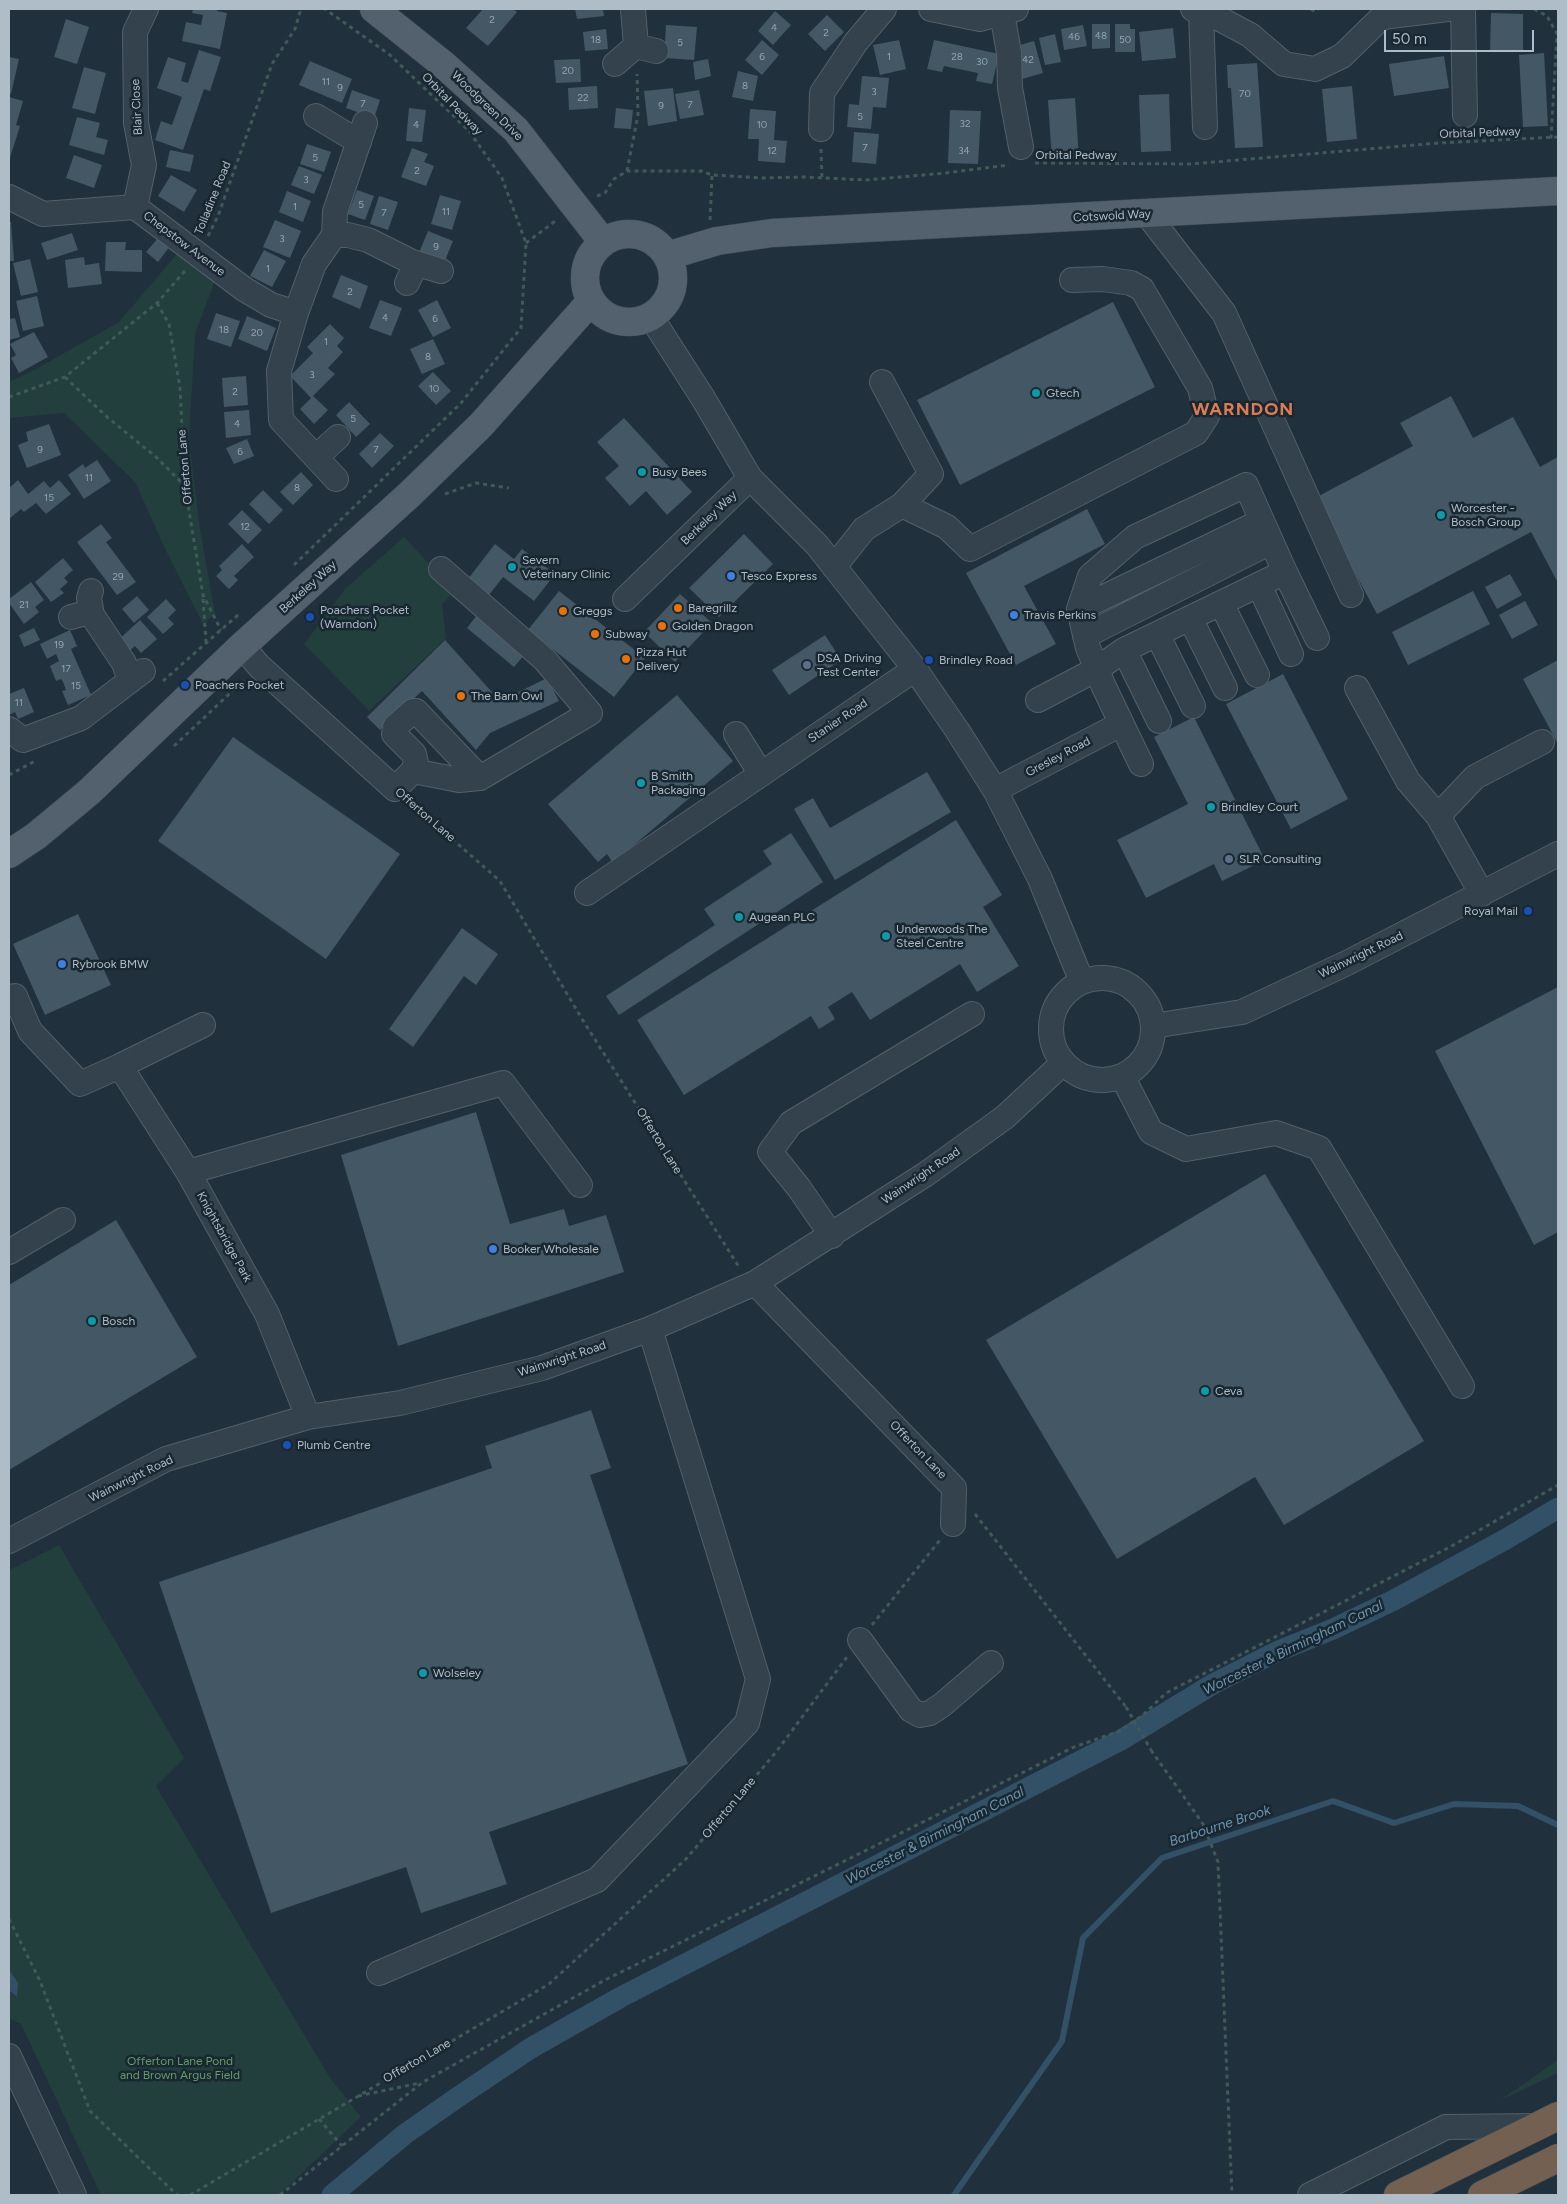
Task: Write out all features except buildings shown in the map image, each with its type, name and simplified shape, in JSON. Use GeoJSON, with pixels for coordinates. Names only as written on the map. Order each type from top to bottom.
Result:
{"type":"FeatureCollection","features":[{"type":"Feature","properties":{"kind":"highway"},"geometry":{"type":"LineString","coordinates":[[1398,2195],[1548,2121]]}},
{"type":"Feature","properties":{"kind":"highway"},"geometry":{"type":"LineString","coordinates":[[1482,2195],[1558,2158]]}},
{"type":"Feature","properties":{"kind":"main road","name":"Woodgreen Drive"},"geometry":{"type":"LineString","coordinates":[[377,9],[444,64],[516,130],[603,242]]}},
{"type":"Feature","properties":{"kind":"main road","name":"Cotswold Way"},"geometry":{"type":"LineString","coordinates":[[667,256],[709,243],[772,233],[1558,191]]}},
{"type":"Feature","properties":{"kind":"main road"},"geometry":{"type":"LineString","coordinates":[[631,234],[645,237],[658,244],[667,256],[672,269],[673,283],[670,296],[662,308],[651,317],[638,322],[624,323],[611,319],[600,312],[591,301],[585,289],[584,276],[587,263],[594,251],[603,242],[616,236],[631,234]]}},
{"type":"Feature","properties":{"kind":"main road","name":"Berkeley Way"},"geometry":{"type":"LineString","coordinates":[[9,854],[36,836],[89,792],[242,646],[409,495],[481,425],[591,301]]}},
{"type":"Feature","properties":{"kind":"street","name":"Blair Close"},"geometry":{"type":"LineString","coordinates":[[134,206],[144,166],[136,123],[135,32],[146,9]]}},
{"type":"Feature","properties":{"kind":"street"},"geometry":{"type":"LineString","coordinates":[[615,64],[646,48],[633,9]]}},
{"type":"Feature","properties":{"kind":"street"},"geometry":{"type":"LineString","coordinates":[[821,129],[822,93],[856,42],[884,9]]}},
{"type":"Feature","properties":{"kind":"street"},"geometry":{"type":"LineString","coordinates":[[931,9],[980,19],[1010,11],[1010,88],[1021,158]]}},
{"type":"Feature","properties":{"kind":"street"},"geometry":{"type":"LineString","coordinates":[[1205,127],[1197,10],[1218,18],[1250,35],[1284,64],[1315,69],[1342,56],[1382,17],[1448,9]]}},
{"type":"Feature","properties":{"kind":"street"},"geometry":{"type":"LineString","coordinates":[[1462,9],[1465,115]]}},
{"type":"Feature","properties":{"kind":"street"},"geometry":{"type":"LineString","coordinates":[[316,116],[362,132],[335,212],[334,235],[314,264],[296,313],[279,371],[281,420],[336,479]]}},
{"type":"Feature","properties":{"kind":"street","name":"Chepstow Avenue"},"geometry":{"type":"LineString","coordinates":[[9,197],[43,214],[134,206],[244,289],[272,305],[296,313]]}},
{"type":"Feature","properties":{"kind":"street"},"geometry":{"type":"LineString","coordinates":[[1147,214],[1224,313],[1351,595]]}},
{"type":"Feature","properties":{"kind":"street"},"geometry":{"type":"LineString","coordinates":[[334,235],[348,234],[368,240],[412,273],[441,271]]}},
{"type":"Feature","properties":{"kind":"street"},"geometry":{"type":"LineString","coordinates":[[902,505],[947,527],[970,549],[1196,433],[1206,416],[1200,388],[1142,290],[1131,283],[1103,279],[1072,280]]}},
{"type":"Feature","properties":{"kind":"street"},"geometry":{"type":"LineString","coordinates":[[651,317],[703,398],[750,478],[817,545],[915,669],[995,790],[1040,879],[1082,982]]}},
{"type":"Feature","properties":{"kind":"street"},"geometry":{"type":"LineString","coordinates":[[834,567],[864,529],[902,505],[931,474],[882,382]]}},
{"type":"Feature","properties":{"kind":"street"},"geometry":{"type":"LineString","coordinates":[[316,457],[338,436]]}},
{"type":"Feature","properties":{"kind":"street","name":"Berkeley Way"},"geometry":{"type":"LineString","coordinates":[[626,599],[750,478]]}},
{"type":"Feature","properties":{"kind":"street"},"geometry":{"type":"LineString","coordinates":[[1142,764],[1121,724],[1088,648],[1079,609],[1090,576],[1135,537],[1246,485],[1317,638]]}},
{"type":"Feature","properties":{"kind":"street"},"geometry":{"type":"LineString","coordinates":[[1079,609],[1267,532]]}},
{"type":"Feature","properties":{"kind":"street"},"geometry":{"type":"LineString","coordinates":[[1085,636],[1267,532]]}},
{"type":"Feature","properties":{"kind":"street"},"geometry":{"type":"LineString","coordinates":[[414,771],[459,780],[480,778],[590,713],[545,660],[441,569]]}},
{"type":"Feature","properties":{"kind":"street"},"geometry":{"type":"LineString","coordinates":[[1038,700],[1100,677],[1124,650],[1285,572]]}},
{"type":"Feature","properties":{"kind":"street"},"geometry":{"type":"LineString","coordinates":[[1259,585],[1291,654]]}},
{"type":"Feature","properties":{"kind":"street"},"geometry":{"type":"LineString","coordinates":[[12,739],[23,740],[81,718],[136,676],[81,616],[92,591]]}},
{"type":"Feature","properties":{"kind":"street"},"geometry":{"type":"LineString","coordinates":[[1221,603],[1257,675]]}},
{"type":"Feature","properties":{"kind":"street"},"geometry":{"type":"LineString","coordinates":[[1190,618],[1225,688]]}},
{"type":"Feature","properties":{"kind":"street"},"geometry":{"type":"LineString","coordinates":[[1157,634],[1193,706]]}},
{"type":"Feature","properties":{"kind":"street","name":"Offerton Lane"},"geometry":{"type":"LineString","coordinates":[[242,646],[259,666],[395,789]]}},
{"type":"Feature","properties":{"kind":"street"},"geometry":{"type":"LineString","coordinates":[[1124,650],[1160,721]]}},
{"type":"Feature","properties":{"kind":"street","name":"Stanier Road"},"geometry":{"type":"LineString","coordinates":[[587,893],[915,669]]}},
{"type":"Feature","properties":{"kind":"street"},"geometry":{"type":"LineString","coordinates":[[1357,688],[1408,781],[1438,816],[1482,894]]}},
{"type":"Feature","properties":{"kind":"street"},"geometry":{"type":"LineString","coordinates":[[395,789],[414,771],[416,763],[414,754],[394,734],[395,727],[414,711],[480,778]]}},
{"type":"Feature","properties":{"kind":"street","name":"Gresley Road"},"geometry":{"type":"LineString","coordinates":[[995,790],[1121,724]]}},
{"type":"Feature","properties":{"kind":"street"},"geometry":{"type":"LineString","coordinates":[[736,734],[761,774]]}},
{"type":"Feature","properties":{"kind":"street"},"geometry":{"type":"LineString","coordinates":[[1438,816],[1475,777],[1542,742]]}},
{"type":"Feature","properties":{"kind":"street","name":"Wainwright Road"},"geometry":{"type":"LineString","coordinates":[[1153,1026],[1242,1012],[1345,964],[1558,854]]}},
{"type":"Feature","properties":{"kind":"street"},"geometry":{"type":"LineString","coordinates":[[1098,978],[1114,980],[1129,986],[1141,996],[1149,1010],[1153,1026],[1151,1041],[1145,1056],[1135,1067],[1122,1076],[1106,1080],[1090,1079],[1075,1073],[1063,1063],[1055,1049],[1051,1033],[1052,1017],[1058,1002],[1069,990],[1082,982],[1098,978]]}},
{"type":"Feature","properties":{"kind":"street"},"geometry":{"type":"LineString","coordinates":[[9,997],[15,996],[30,1031],[80,1084],[203,1025]]}},
{"type":"Feature","properties":{"kind":"street"},"geometry":{"type":"LineString","coordinates":[[832,1236],[799,1188],[770,1152],[791,1123],[972,1014]]}},
{"type":"Feature","properties":{"kind":"street","name":"Wainwright Road"},"geometry":{"type":"LineString","coordinates":[[9,1541],[166,1459],[308,1417],[400,1403],[533,1370],[650,1329],[755,1283],[832,1236],[926,1174],[1005,1117],[1063,1063]]}},
{"type":"Feature","properties":{"kind":"street","name":"Knightsbridge Park"},"geometry":{"type":"LineString","coordinates":[[120,1066],[188,1172],[267,1314],[308,1417]]}},
{"type":"Feature","properties":{"kind":"street"},"geometry":{"type":"LineString","coordinates":[[1122,1076],[1151,1132],[1186,1149],[1276,1133],[1319,1148],[1462,1386]]}},
{"type":"Feature","properties":{"kind":"street"},"geometry":{"type":"LineString","coordinates":[[188,1172],[504,1083],[580,1185]]}},
{"type":"Feature","properties":{"kind":"street"},"geometry":{"type":"LineString","coordinates":[[9,1252],[62,1220]]}},
{"type":"Feature","properties":{"kind":"street","name":"Offerton Lane"},"geometry":{"type":"LineString","coordinates":[[755,1283],[954,1488],[953,1524]]}},
{"type":"Feature","properties":{"kind":"street"},"geometry":{"type":"LineString","coordinates":[[379,1973],[597,1880],[747,1723],[758,1679],[650,1329]]}},
{"type":"Feature","properties":{"kind":"street"},"geometry":{"type":"LineString","coordinates":[[860,1640],[911,1710],[920,1715],[930,1713],[936,1709],[992,1664]]}},
{"type":"Feature","properties":{"kind":"street"},"geometry":{"type":"LineString","coordinates":[[9,2056],[74,2195]]}},
{"type":"Feature","properties":{"kind":"street"},"geometry":{"type":"LineString","coordinates":[[1310,2195],[1446,2127],[1548,2121]]}},
{"type":"Feature","properties":{"kind":"path","name":"Tolladine Road"},"geometry":{"type":"LineString","coordinates":[[9,398],[65,377],[157,303],[199,254],[218,216],[272,64],[295,30],[301,9]]}},
{"type":"Feature","properties":{"kind":"path","name":"Orbital Pedway"},"geometry":{"type":"LineString","coordinates":[[292,566],[461,403],[521,328],[526,243],[502,178],[469,131],[390,55],[325,9]]}},
{"type":"Feature","properties":{"kind":"path"},"geometry":{"type":"LineString","coordinates":[[1311,9],[1315,12],[1318,9]]}},
{"type":"Feature","properties":{"kind":"path"},"geometry":{"type":"LineString","coordinates":[[1534,9],[1548,16],[1557,34],[1551,139]]}},
{"type":"Feature","properties":{"kind":"path"},"geometry":{"type":"LineString","coordinates":[[605,193],[614,179],[627,171],[638,115],[646,48]]}},
{"type":"Feature","properties":{"kind":"path"},"geometry":{"type":"LineString","coordinates":[[821,129],[822,178]]}},
{"type":"Feature","properties":{"kind":"path","name":"Orbital Pedway"},"geometry":{"type":"LineString","coordinates":[[627,171],[701,171],[712,176],[866,180],[946,173],[1021,158],[1191,164],[1439,143],[1551,139],[1558,137]]}},
{"type":"Feature","properties":{"kind":"path"},"geometry":{"type":"LineString","coordinates":[[709,243],[712,176]]}},
{"type":"Feature","properties":{"kind":"path","name":"Offerton Lane"},"geometry":{"type":"LineString","coordinates":[[157,303],[168,324],[180,388],[185,487],[203,596],[221,630],[243,611]]}},
{"type":"Feature","properties":{"kind":"path"},"geometry":{"type":"LineString","coordinates":[[65,377],[107,417],[156,457],[185,487]]}},
{"type":"Feature","properties":{"kind":"path"},"geometry":{"type":"LineString","coordinates":[[203,596],[206,643]]}},
{"type":"Feature","properties":{"kind":"path","name":"Offerton Lane"},"geometry":{"type":"LineString","coordinates":[[395,789],[500,881],[582,1019],[739,1266],[755,1283]]}},
{"type":"Feature","properties":{"kind":"path"},"geometry":{"type":"LineString","coordinates":[[280,2195],[423,2082],[605,1980],[1074,1747],[1120,1731],[1143,1715],[1166,1693],[1450,1546],[1558,1485]]}},
{"type":"Feature","properties":{"kind":"path"},"geometry":{"type":"LineString","coordinates":[[954,1488],[1126,1706],[1151,1750],[1203,1824],[1218,1862],[1232,2195]]}},
{"type":"Feature","properties":{"kind":"path","name":"Offerton Lane"},"geometry":{"type":"LineString","coordinates":[[190,2195],[549,1984],[686,1859],[776,1752],[860,1640],[953,1524]]}},
{"type":"Feature","properties":{"kind":"path"},"geometry":{"type":"LineString","coordinates":[[9,1919],[40,1981],[90,2111],[177,2195]]}},
{"type":"Feature","properties":{"kind":"path"},"geometry":{"type":"LineString","coordinates":[[355,2097],[423,2082]]}},
{"type":"Feature","properties":{"kind":"path"},"geometry":{"type":"LineString","coordinates":[[319,2119],[342,2146]]}},
{"type":"Feature","properties":{"kind":"green space"},"geometry":{"type":"Polygon","coordinates":[[[181,249],[216,278],[195,334],[189,440],[200,529],[215,614],[203,624],[166,551],[135,482],[64,413],[9,418],[9,382],[36,369],[119,322],[181,249]]]}},
{"type":"Feature","properties":{"kind":"green space"},"geometry":{"type":"Polygon","coordinates":[[[404,537],[455,591],[442,604],[446,638],[369,711],[304,644],[346,588],[404,537]]]}},
{"type":"Feature","properties":{"kind":"green space","name":"Offerton Lane Pond and Brown Argus Field"},"geometry":{"type":"Polygon","coordinates":[[[59,1545],[184,1758],[156,1786],[330,2078],[361,2117],[279,2195],[101,2195],[21,2024],[9,2018],[9,1570],[59,1545]]]}},
{"type":"Feature","properties":{"kind":"green space"},"geometry":{"type":"Polygon","coordinates":[[[1558,2060],[1558,2073],[1499,2101],[1558,2060]]]}},
{"type":"Feature","properties":{"kind":"water"},"geometry":{"type":"Polygon","coordinates":[[[9,1969],[18,1983],[17,1997],[9,1990],[9,1969]]]}},
{"type":"Feature","properties":{"kind":"waterway","name":"Worcester & Birmingham Canal"},"geometry":{"type":"LineString","coordinates":[[332,2195],[405,2134],[458,2097],[531,2048],[621,1997],[1121,1740],[1213,1684],[1276,1652],[1333,1629],[1394,1600],[1506,1539],[1558,1508]]}},
{"type":"Feature","properties":{"kind":"waterway","name":"Barbourne Brook"},"geometry":{"type":"LineString","coordinates":[[954,2195],[1062,2041],[1083,1938],[1162,1858],[1333,1801],[1394,1823],[1454,1804],[1518,1806],[1558,1825]]}},
{"type":"Feature","properties":{"kind":"place","name":"Gtech"},"geometry":{"type":"Point","coordinates":[1036,393]}},
{"type":"Feature","properties":{"kind":"place","name":"Busy Bees"},"geometry":{"type":"Point","coordinates":[642,472]}},
{"type":"Feature","properties":{"kind":"place","name":"Worcester - Bosch Group"},"geometry":{"type":"Point","coordinates":[1441,515]}},
{"type":"Feature","properties":{"kind":"place","name":"Severn Veterinary Clinic"},"geometry":{"type":"Point","coordinates":[512,567]}},
{"type":"Feature","properties":{"kind":"place","name":"Tesco Express"},"geometry":{"type":"Point","coordinates":[731,576]}},
{"type":"Feature","properties":{"kind":"place","name":"Baregrillz"},"geometry":{"type":"Point","coordinates":[678,608]}},
{"type":"Feature","properties":{"kind":"place","name":"Greggs"},"geometry":{"type":"Point","coordinates":[563,611]}},
{"type":"Feature","properties":{"kind":"place","name":"Travis Perkins"},"geometry":{"type":"Point","coordinates":[1014,615]}},
{"type":"Feature","properties":{"kind":"place","name":"Poachers Pocket (Warndon)"},"geometry":{"type":"Point","coordinates":[310,617]}},
{"type":"Feature","properties":{"kind":"place","name":"Golden Dragon"},"geometry":{"type":"Point","coordinates":[662,626]}},
{"type":"Feature","properties":{"kind":"place","name":"Subway"},"geometry":{"type":"Point","coordinates":[595,634]}},
{"type":"Feature","properties":{"kind":"place","name":"Pizza Hut Delivery"},"geometry":{"type":"Point","coordinates":[626,659]}},
{"type":"Feature","properties":{"kind":"place","name":"Brindley Road"},"geometry":{"type":"Point","coordinates":[929,660]}},
{"type":"Feature","properties":{"kind":"place","name":"DSA Driving Test Center"},"geometry":{"type":"Point","coordinates":[807,665]}},
{"type":"Feature","properties":{"kind":"place","name":"Poachers Pocket"},"geometry":{"type":"Point","coordinates":[185,685]}},
{"type":"Feature","properties":{"kind":"place","name":"The Barn Owl"},"geometry":{"type":"Point","coordinates":[461,696]}},
{"type":"Feature","properties":{"kind":"place","name":"B Smith Packaging"},"geometry":{"type":"Point","coordinates":[641,783]}},
{"type":"Feature","properties":{"kind":"place","name":"Brindley Court"},"geometry":{"type":"Point","coordinates":[1211,807]}},
{"type":"Feature","properties":{"kind":"place","name":"SLR Consulting"},"geometry":{"type":"Point","coordinates":[1229,859]}},
{"type":"Feature","properties":{"kind":"place","name":"Royal Mail"},"geometry":{"type":"Point","coordinates":[1528,911]}},
{"type":"Feature","properties":{"kind":"place","name":"Augean PLC"},"geometry":{"type":"Point","coordinates":[739,917]}},
{"type":"Feature","properties":{"kind":"place","name":"Underwoods The Steel Centre"},"geometry":{"type":"Point","coordinates":[886,936]}},
{"type":"Feature","properties":{"kind":"place","name":"Rybrook BMW"},"geometry":{"type":"Point","coordinates":[62,964]}},
{"type":"Feature","properties":{"kind":"place","name":"Booker Wholesale"},"geometry":{"type":"Point","coordinates":[493,1249]}},
{"type":"Feature","properties":{"kind":"place","name":"Bosch"},"geometry":{"type":"Point","coordinates":[92,1321]}},
{"type":"Feature","properties":{"kind":"place","name":"Ceva"},"geometry":{"type":"Point","coordinates":[1205,1391]}},
{"type":"Feature","properties":{"kind":"place","name":"Plumb Centre"},"geometry":{"type":"Point","coordinates":[287,1445]}},
{"type":"Feature","properties":{"kind":"place","name":"Wolseley"},"geometry":{"type":"Point","coordinates":[423,1673]}},
{"type":"Feature","properties":{"kind":"district","name":"WARNDON"},"geometry":{"type":"Point","coordinates":[1243,410]}}]}
